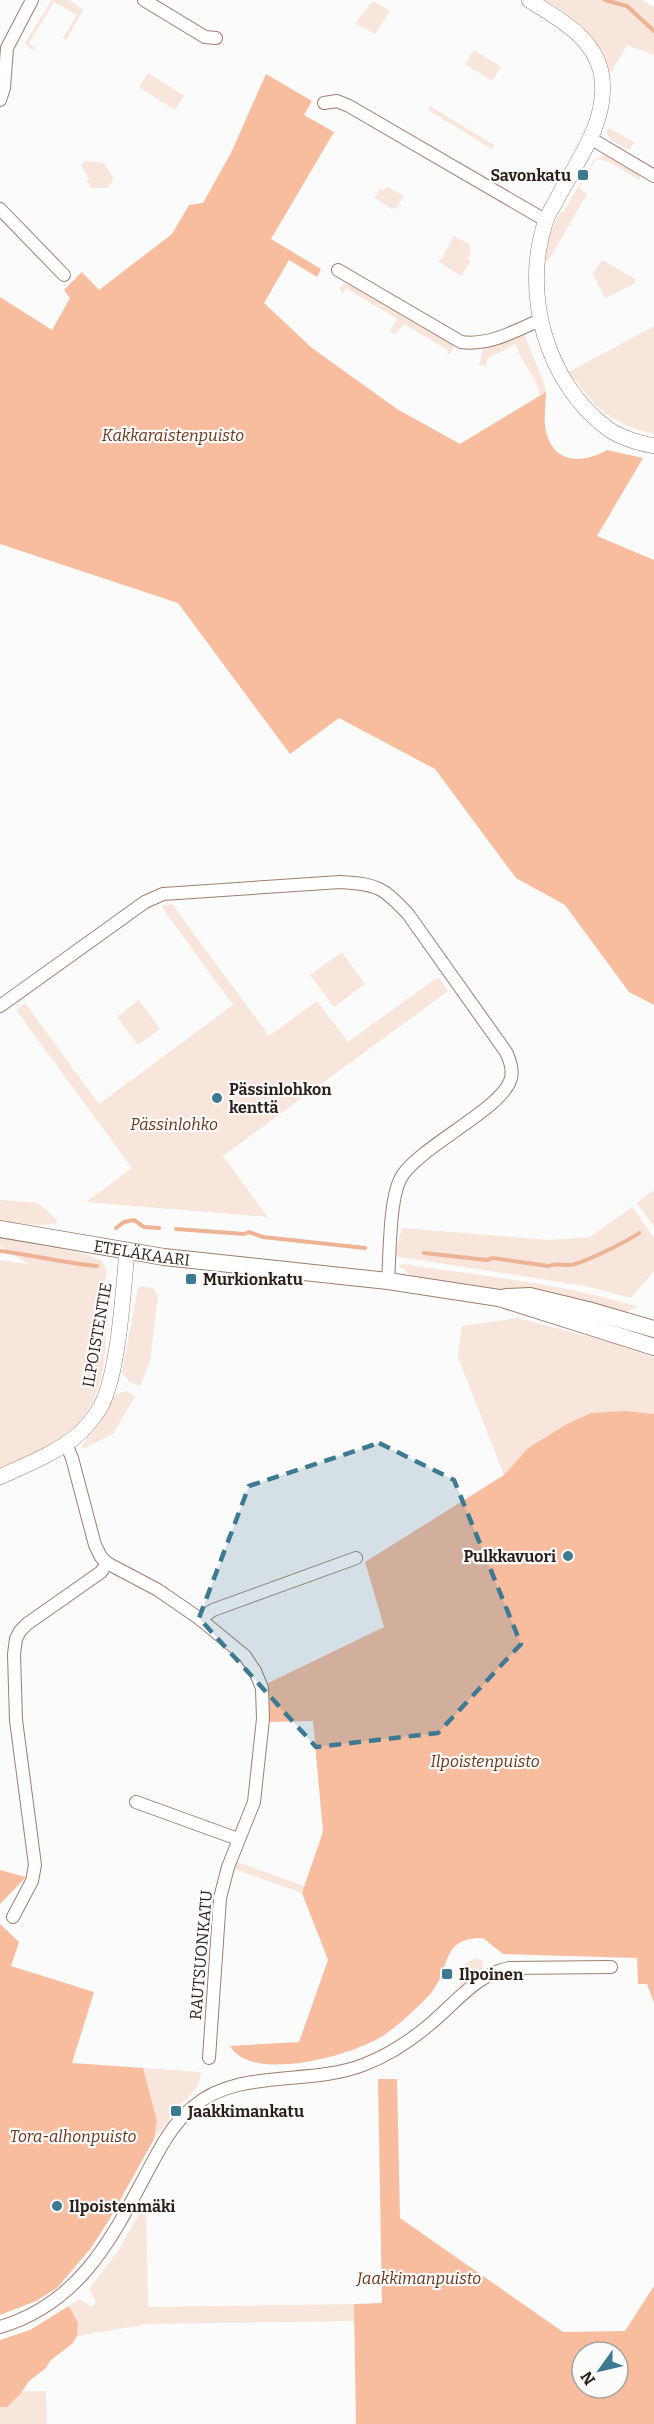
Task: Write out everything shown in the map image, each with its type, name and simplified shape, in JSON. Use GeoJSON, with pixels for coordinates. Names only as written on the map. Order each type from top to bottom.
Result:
{"type":"FeatureCollection","features":[{"type":"Feature","properties":{"kind":"main road","name":"ETELÄKAARI"},"geometry":{"type":"LineString","coordinates":[[0,1228],[127,1251],[222,1264],[388,1281],[499,1298],[649,1345]]}},
{"type":"Feature","properties":{"kind":"main road","name":"ETELÄKAARI"},"geometry":{"type":"LineString","coordinates":[[499,1298],[530,1296],[653,1325]]}},
{"type":"Feature","properties":{"kind":"street"},"geometry":{"type":"LineString","coordinates":[[0,100],[4,88],[8,48],[32,0]]}},
{"type":"Feature","properties":{"kind":"street"},"geometry":{"type":"LineString","coordinates":[[144,0],[205,37],[216,38]]}},
{"type":"Feature","properties":{"kind":"street"},"geometry":{"type":"LineString","coordinates":[[529,0],[571,28],[587,44],[598,63],[602,84],[602,102],[590,138],[545,220],[536,265],[536,295],[540,320],[560,372],[590,413],[609,430],[654,446]]}},
{"type":"Feature","properties":{"kind":"street"},"geometry":{"type":"LineString","coordinates":[[324,103],[337,101],[349,106],[545,220]]}},
{"type":"Feature","properties":{"kind":"street"},"geometry":{"type":"LineString","coordinates":[[590,138],[654,176]]}},
{"type":"Feature","properties":{"kind":"street"},"geometry":{"type":"LineString","coordinates":[[0,209],[64,275]]}},
{"type":"Feature","properties":{"kind":"street"},"geometry":{"type":"LineString","coordinates":[[338,270],[461,342],[475,344],[488,342],[540,320]]}},
{"type":"Feature","properties":{"kind":"street"},"geometry":{"type":"LineString","coordinates":[[0,1006],[145,902],[163,894],[340,882],[360,883],[380,888],[389,894],[408,914],[506,1052],[512,1071],[511,1080],[497,1097],[419,1157],[401,1177],[396,1188],[393,1209],[388,1281]]}},
{"type":"Feature","properties":{"kind":"street","name":"ILPOISTENTIE"},"geometry":{"type":"LineString","coordinates":[[0,1477],[66,1444],[89,1423],[100,1407],[106,1393],[118,1331],[127,1251]]}},
{"type":"Feature","properties":{"kind":"street"},"geometry":{"type":"LineString","coordinates":[[649,1345],[653,1325]]}},
{"type":"Feature","properties":{"kind":"street"},"geometry":{"type":"LineString","coordinates":[[13,1917],[32,1881],[35,1865],[16,1720],[14,1654],[16,1640],[20,1631],[27,1624],[101,1572],[107,1563],[95,1545],[72,1458],[66,1444]]}},
{"type":"Feature","properties":{"kind":"street"},"geometry":{"type":"LineString","coordinates":[[200,1619],[213,1610],[356,1558]]}},
{"type":"Feature","properties":{"kind":"street","name":"RAUTSUONKATU"},"geometry":{"type":"LineString","coordinates":[[107,1563],[158,1590],[200,1619],[245,1656],[255,1671],[261,1688],[263,1719],[254,1802],[238,1839],[220,1898],[209,2058]]}},
{"type":"Feature","properties":{"kind":"street"},"geometry":{"type":"LineString","coordinates":[[136,1802],[238,1839]]}},
{"type":"Feature","properties":{"kind":"street"},"geometry":{"type":"LineString","coordinates":[[0,2327],[35,2313],[52,2303],[76,2283],[97,2258],[119,2225],[157,2153],[177,2122],[210,2095],[237,2085],[331,2075],[364,2065],[427,2027],[470,1987],[496,1971],[509,1968],[611,1967]]}},
{"type":"Feature","properties":{"kind":"highlighted area"},"geometry":{"type":"Polygon","coordinates":[[[379,1443],[454,1480],[521,1644],[438,1733],[316,1747],[199,1618],[249,1486],[379,1443]]]}},
{"type":"Feature","properties":{"kind":"green space"},"geometry":{"type":"Polygon","coordinates":[[[52,0],[69,0],[83,10],[66,40],[63,38],[77,15],[54,2],[29,43],[35,48],[32,50],[25,43],[52,0]]]}},
{"type":"Feature","properties":{"kind":"green space"},"geometry":{"type":"Polygon","coordinates":[[[545,0],[641,0],[654,7],[654,55],[627,45],[609,75],[600,50],[586,30],[545,0]]]}},
{"type":"Feature","properties":{"kind":"green space"},"geometry":{"type":"Polygon","coordinates":[[[373,1],[390,11],[375,34],[355,23],[373,1]]]}},
{"type":"Feature","properties":{"kind":"green space"},"geometry":{"type":"Polygon","coordinates":[[[474,50],[501,67],[492,81],[465,64],[474,50]]]}},
{"type":"Feature","properties":{"kind":"green space"},"geometry":{"type":"Polygon","coordinates":[[[148,73],[184,96],[175,110],[139,87],[148,73]]]}},
{"type":"Feature","properties":{"kind":"green space","name":"Kakkaraistenpuisto"},"geometry":{"type":"Polygon","coordinates":[[[266,74],[312,101],[304,115],[334,132],[271,239],[321,269],[317,277],[289,260],[264,303],[312,348],[397,409],[460,444],[546,392],[546,431],[555,450],[562,455],[570,458],[588,458],[607,450],[643,458],[597,536],[654,560],[654,1005],[629,992],[565,905],[516,878],[435,769],[339,718],[290,754],[178,603],[0,544],[0,297],[52,330],[70,298],[64,290],[82,272],[99,290],[172,234],[189,205],[203,203],[231,153],[266,74]]]}},
{"type":"Feature","properties":{"kind":"green space"},"geometry":{"type":"Polygon","coordinates":[[[430,106],[494,145],[492,149],[428,110],[430,106]]]}},
{"type":"Feature","properties":{"kind":"green space"},"geometry":{"type":"Polygon","coordinates":[[[609,128],[634,142],[630,150],[611,140],[606,133],[609,128]]]}},
{"type":"Feature","properties":{"kind":"green space"},"geometry":{"type":"Polygon","coordinates":[[[606,154],[640,173],[640,180],[609,162],[599,159],[595,161],[579,188],[587,194],[548,261],[545,260],[550,232],[560,212],[563,213],[594,160],[606,154]]]}},
{"type":"Feature","properties":{"kind":"green space"},"geometry":{"type":"Polygon","coordinates":[[[84,161],[104,163],[114,179],[107,188],[92,188],[87,182],[89,178],[81,165],[84,161]]]}},
{"type":"Feature","properties":{"kind":"green space"},"geometry":{"type":"Polygon","coordinates":[[[387,187],[404,196],[397,207],[392,209],[375,198],[380,189],[387,187]]]}},
{"type":"Feature","properties":{"kind":"green space"},"geometry":{"type":"Polygon","coordinates":[[[454,236],[469,244],[471,252],[468,257],[470,262],[461,276],[439,262],[454,236]]]}},
{"type":"Feature","properties":{"kind":"green space"},"geometry":{"type":"Polygon","coordinates":[[[602,260],[635,279],[635,283],[605,298],[593,274],[602,260]]]}},
{"type":"Feature","properties":{"kind":"green space"},"geometry":{"type":"Polygon","coordinates":[[[346,282],[455,345],[447,354],[449,351],[404,324],[394,335],[390,331],[397,319],[346,288],[342,294],[340,288],[346,282]]]}},
{"type":"Feature","properties":{"kind":"green space"},"geometry":{"type":"Polygon","coordinates":[[[654,326],[654,434],[614,419],[596,405],[569,372],[654,326]]]}},
{"type":"Feature","properties":{"kind":"green space"},"geometry":{"type":"Polygon","coordinates":[[[523,332],[544,383],[546,392],[539,395],[537,384],[516,344],[488,358],[486,366],[479,365],[483,348],[523,332]]]}},
{"type":"Feature","properties":{"kind":"green space","name":"Pässinlohko"},"geometry":{"type":"Polygon","coordinates":[[[172,904],[269,1036],[317,1001],[348,1042],[438,977],[448,991],[223,1156],[268,1217],[86,1202],[132,1168],[16,1010],[25,1003],[99,1104],[233,1005],[161,906],[172,904]]]}},
{"type":"Feature","properties":{"kind":"green space"},"geometry":{"type":"Polygon","coordinates":[[[342,952],[365,984],[334,1007],[310,975],[342,952]]]}},
{"type":"Feature","properties":{"kind":"green space"},"geometry":{"type":"Polygon","coordinates":[[[139,1000],[160,1029],[138,1045],[117,1017],[139,1000]]]}},
{"type":"Feature","properties":{"kind":"green space"},"geometry":{"type":"Polygon","coordinates":[[[654,1190],[654,1227],[637,1203],[654,1190]]]}},
{"type":"Feature","properties":{"kind":"green space"},"geometry":{"type":"Polygon","coordinates":[[[0,1200],[38,1203],[57,1220],[56,1224],[36,1225],[0,1221],[0,1200]]]}},
{"type":"Feature","properties":{"kind":"green space"},"geometry":{"type":"Polygon","coordinates":[[[632,1207],[654,1238],[654,1271],[631,1298],[586,1286],[400,1257],[395,1254],[402,1228],[549,1240],[590,1237],[632,1207]]]}},
{"type":"Feature","properties":{"kind":"green space"},"geometry":{"type":"Polygon","coordinates":[[[0,1238],[86,1254],[102,1261],[107,1271],[104,1285],[108,1285],[103,1368],[99,1387],[91,1405],[79,1422],[55,1442],[0,1468],[0,1260],[28,1264],[0,1246],[0,1238]]]}},
{"type":"Feature","properties":{"kind":"green space"},"geometry":{"type":"Polygon","coordinates":[[[402,1264],[551,1286],[638,1307],[626,1312],[618,1312],[541,1295],[412,1276],[399,1266],[402,1264]]]}},
{"type":"Feature","properties":{"kind":"green space"},"geometry":{"type":"Polygon","coordinates":[[[141,1286],[153,1288],[158,1296],[150,1361],[140,1386],[130,1382],[122,1373],[138,1288],[141,1286]]]}},
{"type":"Feature","properties":{"kind":"green space"},"geometry":{"type":"Polygon","coordinates":[[[518,1318],[612,1343],[654,1358],[654,1414],[626,1411],[591,1413],[567,1424],[528,1448],[504,1475],[458,1357],[462,1326],[518,1318]]]}},
{"type":"Feature","properties":{"kind":"green space"},"geometry":{"type":"Polygon","coordinates":[[[126,1391],[135,1396],[113,1434],[83,1449],[82,1446],[101,1422],[115,1395],[126,1391]]]}},
{"type":"Feature","properties":{"kind":"green space","name":"Ilpoistenpuisto"},"geometry":{"type":"Polygon","coordinates":[[[626,1411],[654,1414],[654,2003],[647,1984],[638,1984],[637,1958],[503,1954],[483,1938],[469,1939],[453,1948],[432,1992],[394,2028],[370,2043],[328,2057],[304,2062],[259,2063],[242,2057],[230,2046],[299,2042],[328,1960],[302,1893],[323,1832],[313,1721],[269,1722],[266,1684],[384,1627],[365,1562],[504,1475],[528,1448],[567,1424],[591,1413],[626,1411]]]}},
{"type":"Feature","properties":{"kind":"green space"},"geometry":{"type":"Polygon","coordinates":[[[237,1862],[304,1886],[302,1893],[234,1869],[237,1862]]]}},
{"type":"Feature","properties":{"kind":"green space"},"geometry":{"type":"Polygon","coordinates":[[[0,1870],[26,1877],[0,1904],[0,1870]]]}},
{"type":"Feature","properties":{"kind":"green space","name":"Tora-alhonpuisto"},"geometry":{"type":"Polygon","coordinates":[[[0,1924],[19,1942],[11,1966],[94,1992],[72,2063],[143,2068],[157,2121],[154,2139],[91,2248],[57,2288],[36,2301],[0,2315],[0,1924]]]}},
{"type":"Feature","properties":{"kind":"green space"},"geometry":{"type":"Polygon","coordinates":[[[475,1958],[482,1960],[483,1969],[459,1987],[465,1964],[475,1958]]]}},
{"type":"Feature","properties":{"kind":"green space"},"geometry":{"type":"Polygon","coordinates":[[[143,2068],[201,2072],[200,2080],[194,2091],[169,2113],[171,2117],[154,2139],[157,2121],[143,2068]]]}},
{"type":"Feature","properties":{"kind":"green space","name":"Jaakkimanpuisto"},"geometry":{"type":"Polygon","coordinates":[[[378,2079],[397,2079],[400,2218],[563,2332],[625,2331],[654,2286],[654,2424],[356,2424],[354,2304],[382,2303],[378,2079]]]}},
{"type":"Feature","properties":{"kind":"green space"},"geometry":{"type":"Polygon","coordinates":[[[146,2202],[148,2307],[354,2304],[354,2321],[148,2324],[77,2336],[78,2323],[69,2306],[79,2299],[92,2307],[96,2302],[89,2289],[118,2251],[146,2202]]]}},
{"type":"Feature","properties":{"kind":"green space"},"geometry":{"type":"Polygon","coordinates":[[[69,2306],[78,2323],[77,2336],[73,2343],[29,2381],[7,2407],[0,2407],[0,2340],[30,2330],[69,2306]]]}},
{"type":"Feature","properties":{"kind":"green space"},"geometry":{"type":"Polygon","coordinates":[[[46,2391],[47,2424],[0,2424],[0,2392],[46,2391]]]}},
{"type":"Feature","properties":{"kind":"waterway"},"geometry":{"type":"LineString","coordinates":[[605,0],[627,6],[654,31]]}},
{"type":"Feature","properties":{"kind":"waterway"},"geometry":{"type":"LineString","coordinates":[[116,1228],[124,1222],[134,1220],[144,1227],[159,1228]]}},
{"type":"Feature","properties":{"kind":"waterway"},"geometry":{"type":"LineString","coordinates":[[176,1229],[244,1234],[249,1232],[263,1237],[365,1248]]}},
{"type":"Feature","properties":{"kind":"waterway"},"geometry":{"type":"LineString","coordinates":[[424,1253],[487,1260],[493,1258],[548,1266],[571,1265],[599,1255],[639,1233]]}},
{"type":"Feature","properties":{"kind":"waterway"},"geometry":{"type":"LineString","coordinates":[[0,1251],[97,1266]]}},
{"type":"Feature","properties":{"kind":"place","name":"Savonkatu"},"geometry":{"type":"Point","coordinates":[583,175]}},
{"type":"Feature","properties":{"kind":"place","name":"Pässinlohkon kenttä"},"geometry":{"type":"Point","coordinates":[217,1098]}},
{"type":"Feature","properties":{"kind":"place","name":"Murkionkatu"},"geometry":{"type":"Point","coordinates":[191,1279]}},
{"type":"Feature","properties":{"kind":"place","name":"Pulkkavuori"},"geometry":{"type":"Point","coordinates":[568,1556]}},
{"type":"Feature","properties":{"kind":"place","name":"Ilpoinen"},"geometry":{"type":"Point","coordinates":[447,1974]}},
{"type":"Feature","properties":{"kind":"place","name":"Jaakkimankatu"},"geometry":{"type":"Point","coordinates":[176,2111]}},
{"type":"Feature","properties":{"kind":"place","name":"Ilpoistenmäki"},"geometry":{"type":"Point","coordinates":[57,2206]}}]}
